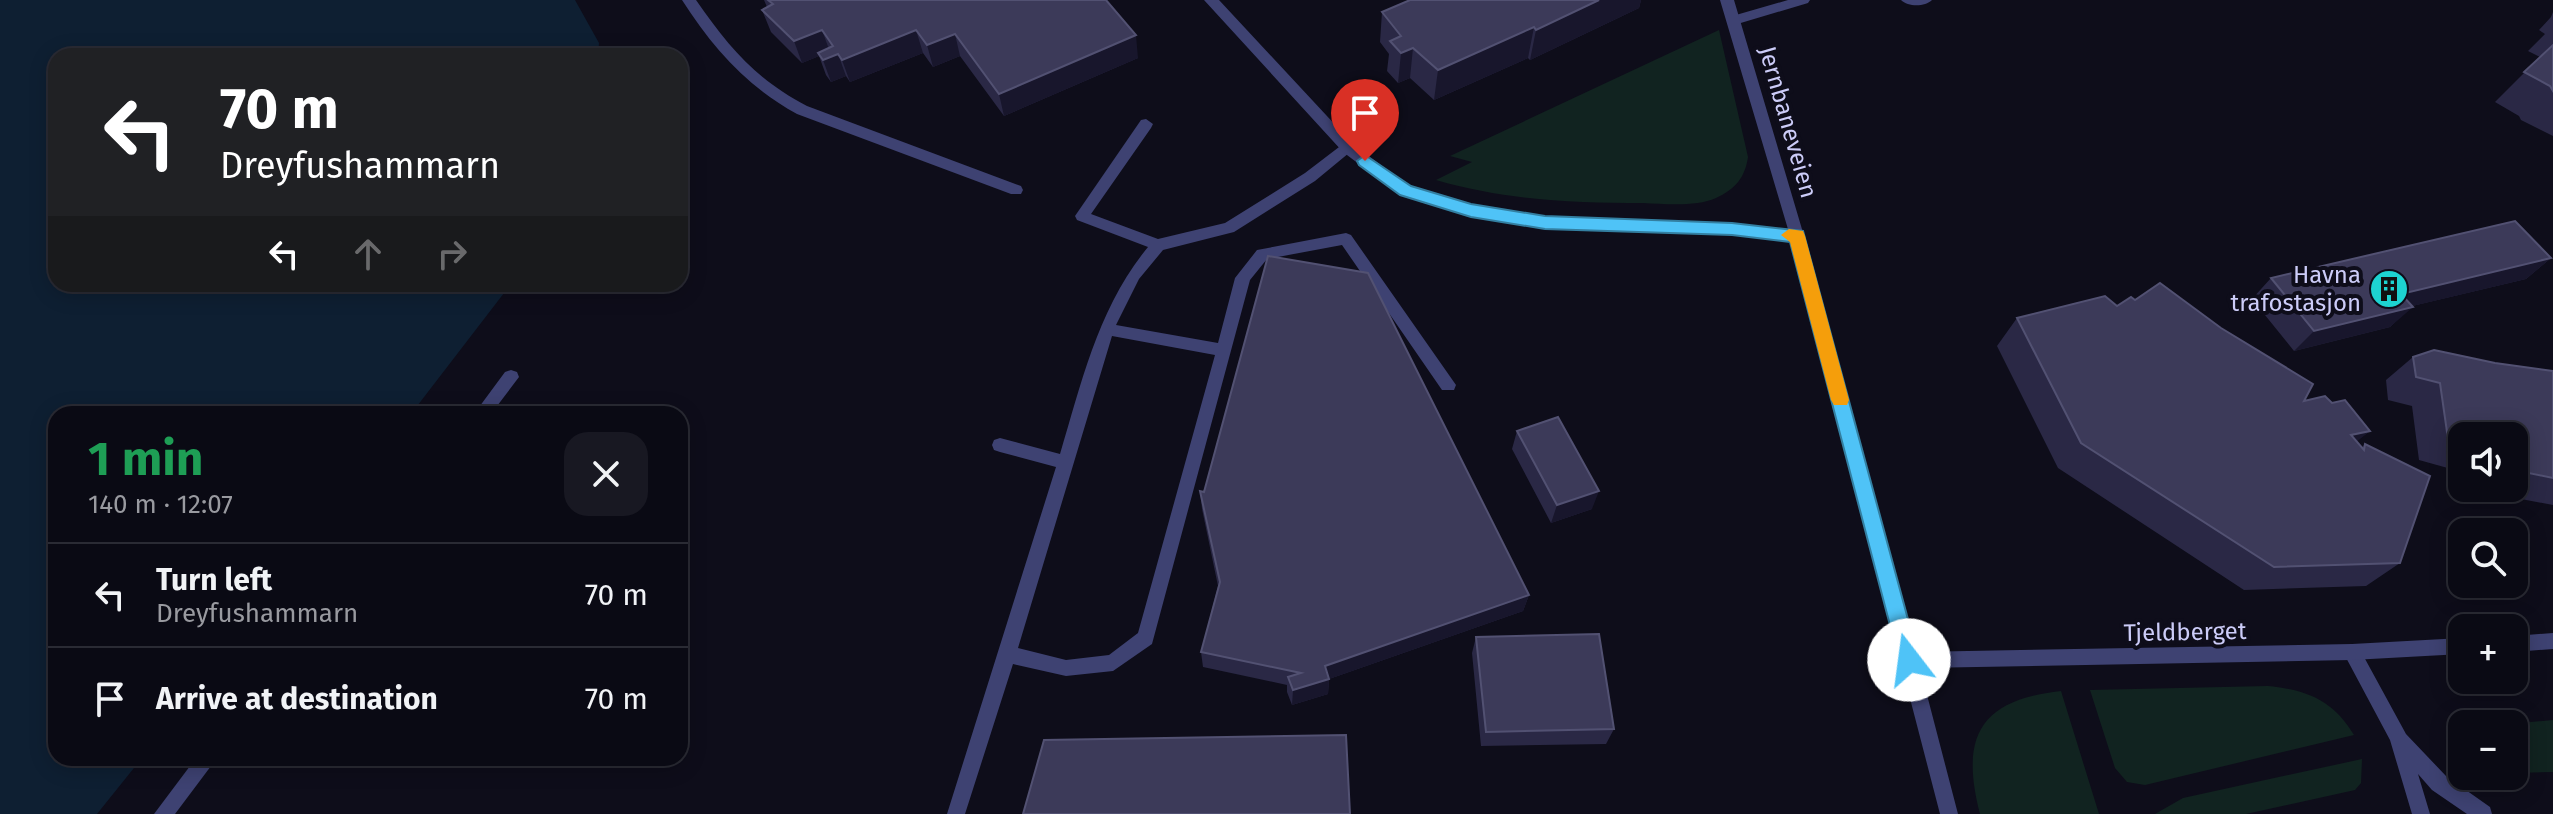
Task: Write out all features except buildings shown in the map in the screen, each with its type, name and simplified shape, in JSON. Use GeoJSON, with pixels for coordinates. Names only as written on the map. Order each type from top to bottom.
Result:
{"type":"FeatureCollection","features":[{"type":"Feature","properties":{"kind":"street"},"geometry":{"type":"LineString","coordinates":[[689,0],[745,74],[769,94],[802,110],[1016,190]]}},
{"type":"Feature","properties":{"kind":"street"},"geometry":{"type":"LineString","coordinates":[[1211,0],[1348,148],[1405,191],[1471,210],[1545,222],[1732,229],[1797,236]]}},
{"type":"Feature","properties":{"kind":"street","name":"Jernbaneveien"},"geometry":{"type":"LineString","coordinates":[[1727,0],[1797,236],[1949,814]]}},
{"type":"Feature","properties":{"kind":"street"},"geometry":{"type":"LineString","coordinates":[[1734,20],[1803,0]]}},
{"type":"Feature","properties":{"kind":"street"},"geometry":{"type":"LineString","coordinates":[[1908,0],[1925,0]]}},
{"type":"Feature","properties":{"kind":"street"},"geometry":{"type":"LineString","coordinates":[[1146,124],[1082,216],[1158,245],[1229,228],[1310,177],[1348,148]]}},
{"type":"Feature","properties":{"kind":"street"},"geometry":{"type":"LineString","coordinates":[[1007,654],[1066,668],[1113,663],[1146,638],[1243,278],[1262,254],[1346,239],[1448,385]]}},
{"type":"Feature","properties":{"kind":"street"},"geometry":{"type":"LineString","coordinates":[[956,814],[1106,329],[1134,275],[1158,245]]}},
{"type":"Feature","properties":{"kind":"street"},"geometry":{"type":"LineString","coordinates":[[1106,329],[1224,350]]}},
{"type":"Feature","properties":{"kind":"street"},"geometry":{"type":"LineString","coordinates":[[488,406],[511,377]]}},
{"type":"Feature","properties":{"kind":"street"},"geometry":{"type":"LineString","coordinates":[[1000,445],[1065,463]]}},
{"type":"Feature","properties":{"kind":"street"},"geometry":{"type":"LineString","coordinates":[[2528,643],[2553,641]]}},
{"type":"Feature","properties":{"kind":"street","name":"Tjeldberget"},"geometry":{"type":"LineString","coordinates":[[1909,660],[2352,652],[2448,647]]}},
{"type":"Feature","properties":{"kind":"street"},"geometry":{"type":"LineString","coordinates":[[2352,652],[2398,737],[2421,814]]}},
{"type":"Feature","properties":{"kind":"street"},"geometry":{"type":"LineString","coordinates":[[2398,737],[2439,783],[2483,814]]}},
{"type":"Feature","properties":{"kind":"street"},"geometry":{"type":"LineString","coordinates":[[163,814],[202,766]]}},
{"type":"Feature","properties":{"kind":"green space"},"geometry":{"type":"Polygon","coordinates":[[[1719,30],[1748,157],[1745,171],[1738,182],[1723,194],[1708,201],[1681,204],[1564,201],[1487,192],[1436,180],[1472,162],[1450,156],[1719,30]]]}},
{"type":"Feature","properties":{"kind":"green space"},"geometry":{"type":"Polygon","coordinates":[[[2268,686],[2295,690],[2318,699],[2337,713],[2354,735],[2145,785],[2127,782],[2115,768],[2090,690],[2268,686]]]}},
{"type":"Feature","properties":{"kind":"green space"},"geometry":{"type":"Polygon","coordinates":[[[2061,691],[2099,814],[1980,814],[1973,764],[1975,744],[1982,727],[2011,703],[2061,691]]]}},
{"type":"Feature","properties":{"kind":"green space"},"geometry":{"type":"Polygon","coordinates":[[[2553,720],[2553,772],[2528,773],[2528,722],[2553,720]]]}},
{"type":"Feature","properties":{"kind":"green space"},"geometry":{"type":"Polygon","coordinates":[[[2362,759],[2361,783],[2355,790],[2246,814],[2155,814],[2183,798],[2362,759]]]}},
{"type":"Feature","properties":{"kind":"water"},"geometry":{"type":"Polygon","coordinates":[[[0,0],[575,0],[599,43],[599,48],[48,48],[48,292],[505,292],[417,406],[48,406],[48,766],[136,766],[97,814],[0,814],[0,0]]]}},
{"type":"Feature","properties":{"kind":"slow traffic"},"geometry":{"type":"LineString","coordinates":[[1789,235],[1797,236],[1840,400]]}},
{"type":"Feature","properties":{"kind":"place","name":"Havna trafostasjon"},"geometry":{"type":"Point","coordinates":[2389,289]}},
{"type":"Feature","properties":{"kind":"route"},"geometry":{"type":"LineString","coordinates":[[1365,161],[1405,191],[1471,210],[1545,222],[1732,229],[1797,236],[1909,660]]}}]}
